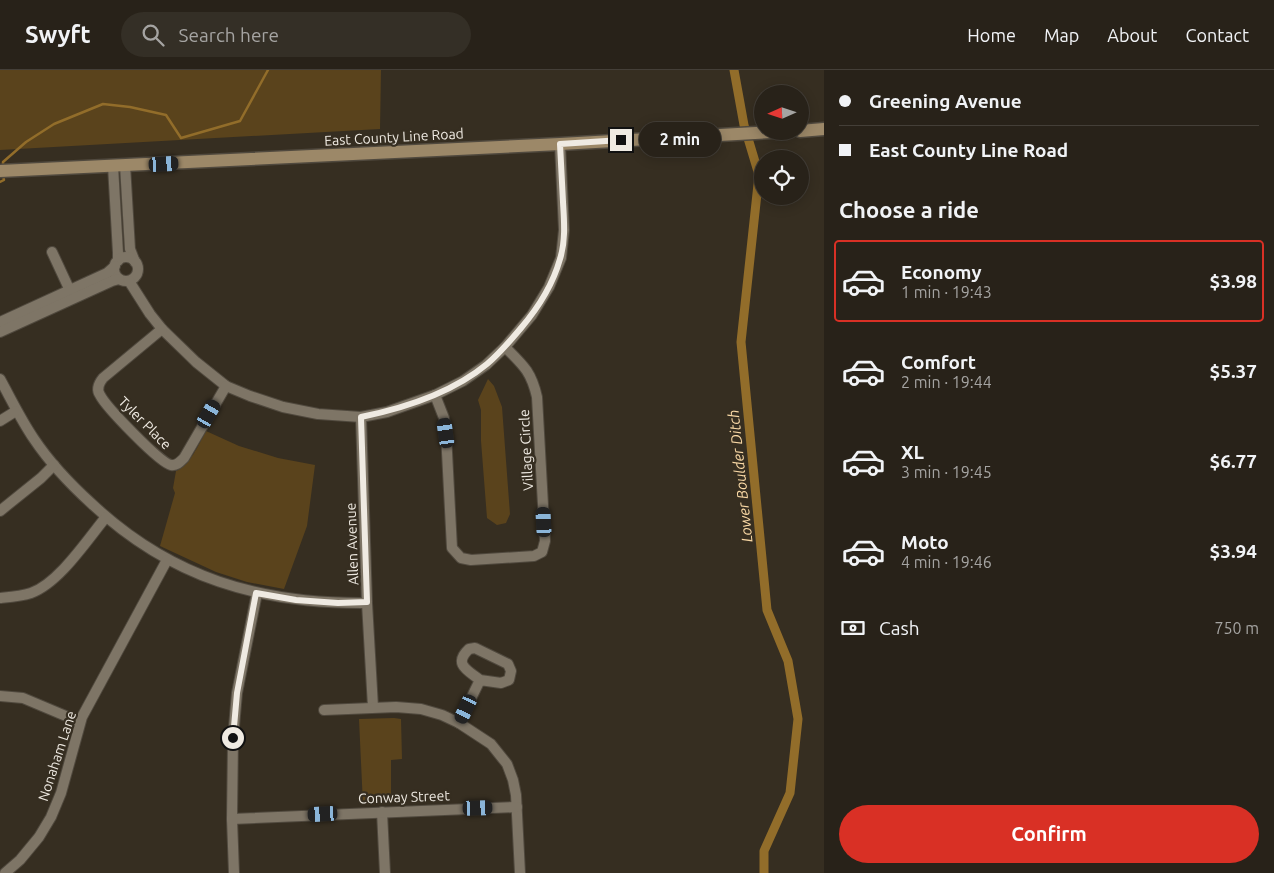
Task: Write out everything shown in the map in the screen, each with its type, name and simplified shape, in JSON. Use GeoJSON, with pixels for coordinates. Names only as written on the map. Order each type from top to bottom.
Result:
{"type":"FeatureCollection","features":[{"type":"Feature","properties":{"kind":"main road"},"geometry":{"type":"LineString","coordinates":[[809,130],[824,129]]}},
{"type":"Feature","properties":{"kind":"main road","name":"East County Line Road"},"geometry":{"type":"LineString","coordinates":[[6,171],[754,134]]}},
{"type":"Feature","properties":{"kind":"street"},"geometry":{"type":"LineString","coordinates":[[119,166],[118,253],[115,274],[124,280],[162,329],[196,362],[226,386],[283,407],[318,414],[361,417],[387,412],[435,395],[470,375],[486,365],[505,347],[532,315],[549,287],[561,258],[564,230],[560,144]]}},
{"type":"Feature","properties":{"kind":"street"},"geometry":{"type":"LineString","coordinates":[[0,322],[71,294],[112,281],[136,276],[138,269],[130,249],[119,166]]}},
{"type":"Feature","properties":{"kind":"street"},"geometry":{"type":"LineString","coordinates":[[52,252],[71,294]]}},
{"type":"Feature","properties":{"kind":"street"},"geometry":{"type":"LineString","coordinates":[[0,332],[107,273],[124,258],[132,259],[135,262]]}},
{"type":"Feature","properties":{"kind":"street","name":"Tyler Place"},"geometry":{"type":"LineString","coordinates":[[162,329],[103,378],[98,388],[99,395],[124,424],[150,449],[168,464],[176,465],[180,463],[226,386]]}},
{"type":"Feature","properties":{"kind":"street","name":"Village Circle"},"geometry":{"type":"LineString","coordinates":[[435,395],[444,418],[446,433],[452,548],[461,558],[471,560],[534,556],[542,552],[545,541],[537,397],[530,374],[522,363],[505,347]]}},
{"type":"Feature","properties":{"kind":"street"},"geometry":{"type":"LineString","coordinates":[[0,379],[16,411],[34,440],[75,489],[106,518],[167,560],[225,584],[256,593],[296,600],[338,603],[367,602]]}},
{"type":"Feature","properties":{"kind":"street"},"geometry":{"type":"LineString","coordinates":[[0,421],[16,411]]}},
{"type":"Feature","properties":{"kind":"street","name":"Allen Avenue"},"geometry":{"type":"LineString","coordinates":[[361,417],[367,602],[373,707]]}},
{"type":"Feature","properties":{"kind":"street"},"geometry":{"type":"LineString","coordinates":[[0,511],[54,465]]}},
{"type":"Feature","properties":{"kind":"street"},"geometry":{"type":"LineString","coordinates":[[0,598],[31,593],[46,584],[76,555],[106,518]]}},
{"type":"Feature","properties":{"kind":"street","name":"Nonaham Lane"},"geometry":{"type":"LineString","coordinates":[[5,873],[20,860],[51,817],[80,722],[167,560]]}},
{"type":"Feature","properties":{"kind":"street"},"geometry":{"type":"LineString","coordinates":[[234,873],[232,819],[233,738],[237,693],[256,593]]}},
{"type":"Feature","properties":{"kind":"street"},"geometry":{"type":"LineString","coordinates":[[469,648],[476,648],[508,664],[511,671],[509,680],[501,683],[480,680],[463,667],[464,653],[469,648]]}},
{"type":"Feature","properties":{"kind":"street"},"geometry":{"type":"LineString","coordinates":[[459,723],[480,680]]}},
{"type":"Feature","properties":{"kind":"street"},"geometry":{"type":"LineString","coordinates":[[0,696],[23,698],[80,722]]}},
{"type":"Feature","properties":{"kind":"street"},"geometry":{"type":"LineString","coordinates":[[324,710],[373,707],[421,710],[442,715],[459,723],[491,744],[507,764],[513,780],[517,807],[520,873]]}},
{"type":"Feature","properties":{"kind":"street","name":"Conway Street"},"geometry":{"type":"LineString","coordinates":[[232,819],[517,807]]}},
{"type":"Feature","properties":{"kind":"street"},"geometry":{"type":"LineString","coordinates":[[382,812],[385,873]]}},
{"type":"Feature","properties":{"kind":"shaded area"},"geometry":{"type":"Polygon","coordinates":[[[0,70],[381,70],[380,129],[0,150],[0,70]]]}},
{"type":"Feature","properties":{"kind":"shaded area"},"geometry":{"type":"Polygon","coordinates":[[[488,379],[494,386],[502,407],[510,514],[506,523],[497,525],[487,518],[481,441],[481,410],[478,400],[488,379]]]}},
{"type":"Feature","properties":{"kind":"shaded area"},"geometry":{"type":"Polygon","coordinates":[[[206,431],[239,446],[278,458],[315,465],[307,526],[284,589],[247,582],[216,572],[160,546],[175,493],[173,488],[176,471],[181,469],[190,459],[206,431]]]}},
{"type":"Feature","properties":{"kind":"shaded area"},"geometry":{"type":"Polygon","coordinates":[[[359,719],[401,719],[402,759],[391,760],[391,804],[363,805],[359,719]]]}},
{"type":"Feature","properties":{"kind":"waterway"},"geometry":{"type":"LineString","coordinates":[[3,167],[3,162],[26,142],[54,124],[103,104],[130,107],[166,115],[181,138],[240,121],[268,70]]}},
{"type":"Feature","properties":{"kind":"waterway","name":"Lower Boulder Ditch"},"geometry":{"type":"LineString","coordinates":[[734,70],[744,125],[759,175],[741,342],[767,610],[788,661],[798,719],[790,793],[764,851],[764,873]]}},
{"type":"Feature","properties":{"kind":"waterway"},"geometry":{"type":"LineString","coordinates":[[0,182],[4,180],[3,175]]}},
{"type":"Feature","properties":{"kind":"route"},"geometry":{"type":"LineString","coordinates":[[233,738],[237,693],[256,593],[296,600],[338,603],[367,602],[361,417],[387,412],[435,395],[462,381],[486,365],[505,347],[532,315],[549,287],[561,258],[564,230],[560,144],[621,140]]}}]}
